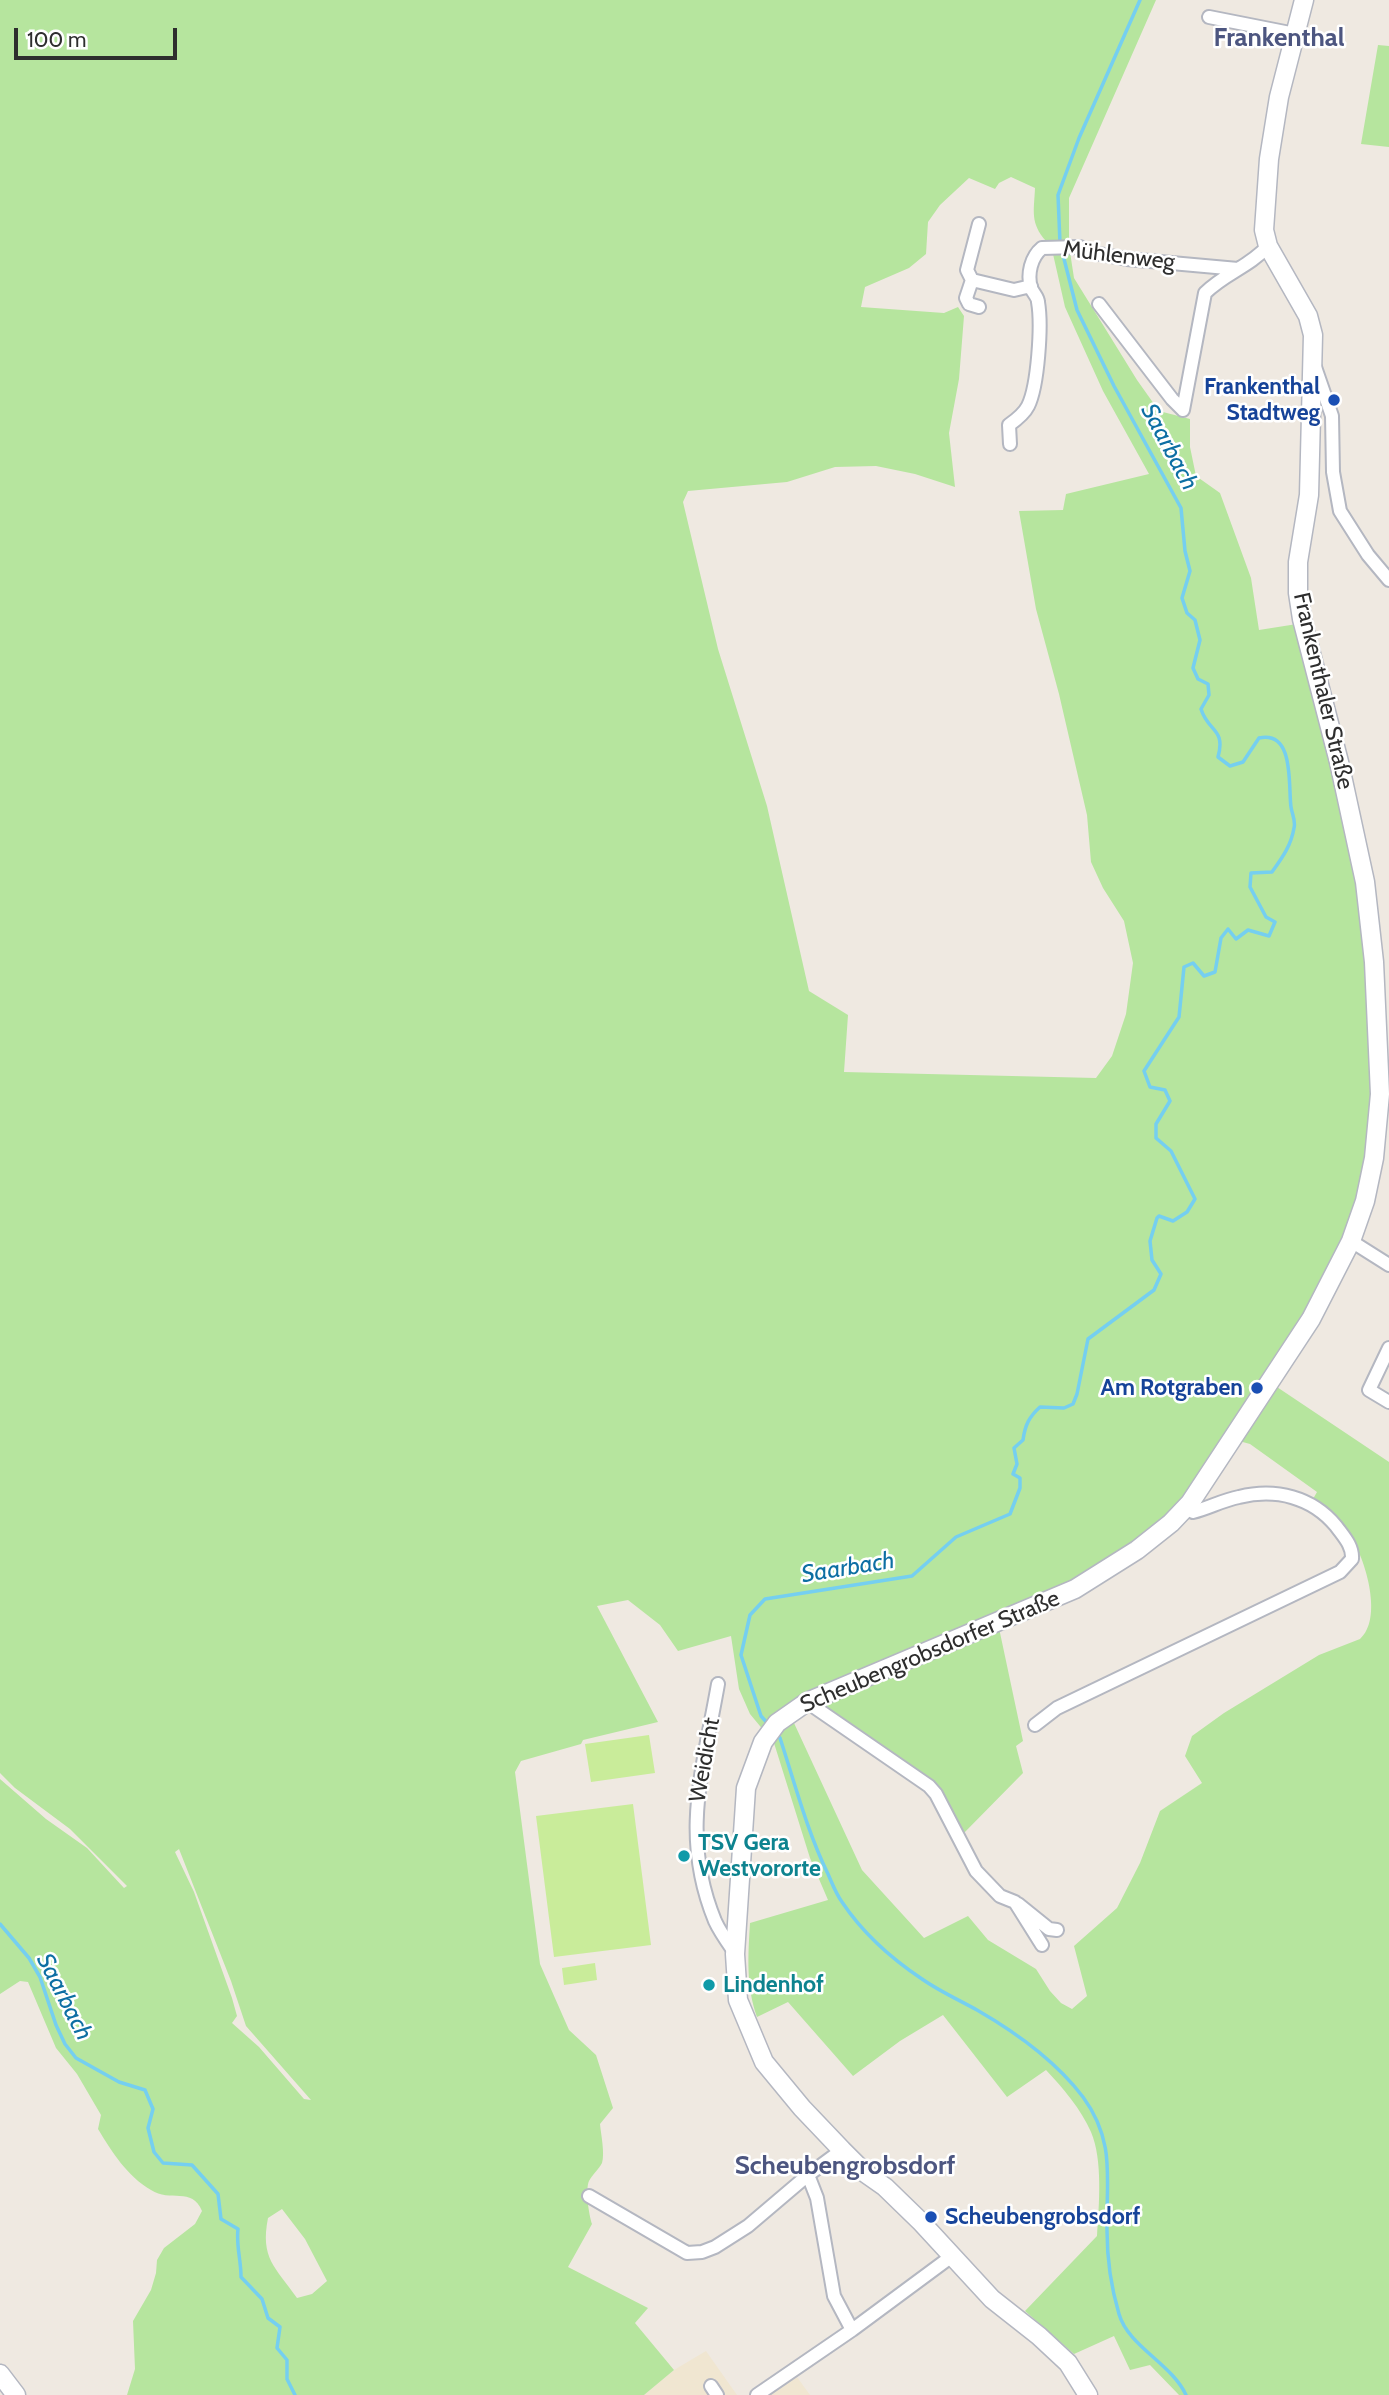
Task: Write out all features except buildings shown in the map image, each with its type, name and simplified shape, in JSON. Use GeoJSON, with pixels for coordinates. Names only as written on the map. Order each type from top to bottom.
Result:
{"type":"FeatureCollection","features":[{"type":"Feature","properties":{"kind":"main road","name":"Frankenthaler Straße"},"geometry":{"type":"LineString","coordinates":[[1304,0],[1279,97],[1269,159],[1264,230],[1268,246],[1308,316],[1313,335],[1309,495],[1298,562],[1298,593],[1365,882],[1385,1095]]}},
{"type":"Feature","properties":{"kind":"main road","name":"Scheubengrobsdorfer Straße"},"geometry":{"type":"LineString","coordinates":[[1088,2395],[1068,2362],[992,2299],[885,2187],[865,2173],[842,2150],[764,2062],[738,2000],[735,1954],[746,1788],[763,1742],[777,1723],[807,1702],[1075,1589],[1137,1550],[1185,1508],[1311,1320],[1351,1241],[1365,1201],[1385,1095]]}},
{"type":"Feature","properties":{"kind":"main road"},"geometry":{"type":"LineString","coordinates":[[0,2374],[16,2395]]}},
{"type":"Feature","properties":{"kind":"street"},"geometry":{"type":"LineString","coordinates":[[1209,17],[1295,34]]}},
{"type":"Feature","properties":{"kind":"street"},"geometry":{"type":"LineString","coordinates":[[979,224],[967,270],[972,280],[967,301],[979,307]]}},
{"type":"Feature","properties":{"kind":"street"},"geometry":{"type":"LineString","coordinates":[[1099,304],[1183,410],[1205,293],[1251,263],[1268,246]]}},
{"type":"Feature","properties":{"kind":"street","name":"Mühlenweg"},"geometry":{"type":"LineString","coordinates":[[1010,444],[1009,425],[1028,405],[1036,372],[1038,300],[1031,286],[1032,259],[1042,248],[1080,247],[1094,253],[1127,259],[1238,269]]}},
{"type":"Feature","properties":{"kind":"street"},"geometry":{"type":"LineString","coordinates":[[972,280],[1014,290],[1031,286]]}},
{"type":"Feature","properties":{"kind":"street"},"geometry":{"type":"LineString","coordinates":[[1314,363],[1332,416],[1333,472],[1340,511],[1368,555],[1389,580]]}},
{"type":"Feature","properties":{"kind":"street"},"geometry":{"type":"LineString","coordinates":[[1351,1241],[1389,1265]]}},
{"type":"Feature","properties":{"kind":"street"},"geometry":{"type":"LineString","coordinates":[[1389,1348],[1369,1390],[1389,1402]]}},
{"type":"Feature","properties":{"kind":"street"},"geometry":{"type":"LineString","coordinates":[[1035,1725],[1056,1708],[1340,1572],[1352,1559],[1350,1544],[1330,1519],[1297,1497],[1255,1495],[1239,1497],[1193,1512],[1185,1508]]}},
{"type":"Feature","properties":{"kind":"street","name":"Weidicht"},"geometry":{"type":"LineString","coordinates":[[718,1684],[696,1810],[697,1856],[716,1922],[735,1954]]}},
{"type":"Feature","properties":{"kind":"street"},"geometry":{"type":"LineString","coordinates":[[807,1702],[929,1786],[936,1794],[976,1871],[1000,1896],[1022,1905],[1049,1929],[1057,1930]]}},
{"type":"Feature","properties":{"kind":"street"},"geometry":{"type":"LineString","coordinates":[[1015,1902],[1042,1945]]}},
{"type":"Feature","properties":{"kind":"street"},"geometry":{"type":"LineString","coordinates":[[589,2196],[687,2253],[702,2252],[748,2226],[842,2150]]}},
{"type":"Feature","properties":{"kind":"street"},"geometry":{"type":"LineString","coordinates":[[808,2175],[817,2198],[834,2296],[852,2330]]}},
{"type":"Feature","properties":{"kind":"street"},"geometry":{"type":"LineString","coordinates":[[757,2395],[852,2330],[952,2256]]}},
{"type":"Feature","properties":{"kind":"shaded area"},"geometry":{"type":"Polygon","coordinates":[[[706,2351],[737,2395],[644,2395],[674,2370],[706,2351]]]}},
{"type":"Feature","properties":{"kind":"shaded area"},"geometry":{"type":"Polygon","coordinates":[[[797,2377],[810,2395],[771,2395],[797,2377]]]}},
{"type":"Feature","properties":{"kind":"green space"},"geometry":{"type":"Polygon","coordinates":[[[0,0],[1156,0],[1069,198],[1069,240],[1046,241],[1037,228],[1034,216],[1035,188],[1011,177],[999,183],[995,189],[969,178],[940,205],[928,222],[926,254],[909,268],[865,287],[861,307],[944,313],[958,307],[964,316],[959,379],[949,433],[955,487],[915,474],[876,466],[835,467],[787,482],[688,491],[683,502],[718,649],[767,806],[809,991],[848,1015],[844,1072],[1096,1078],[1112,1056],[1126,1014],[1133,963],[1124,921],[1103,888],[1091,862],[1087,815],[1036,609],[1019,511],[1063,510],[1066,494],[1149,474],[1103,391],[1065,307],[1053,254],[1070,252],[1074,278],[1159,411],[1190,419],[1190,447],[1196,476],[1220,493],[1251,578],[1259,630],[1297,624],[1350,838],[1368,954],[1374,1091],[1368,1156],[1358,1203],[1336,1257],[1309,1309],[1265,1379],[1389,1462],[1389,2395],[1179,2395],[1150,2365],[1130,2370],[1114,2336],[1074,2354],[1025,2311],[1097,2236],[1099,2169],[1095,2143],[1087,2123],[1046,2070],[1007,2097],[943,2015],[900,2041],[853,2076],[788,2002],[757,2017],[749,1982],[750,1923],[828,1900],[810,1858],[774,1743],[750,1714],[739,1689],[731,1636],[678,1651],[660,1625],[628,1600],[597,1606],[658,1722],[583,1740],[581,1744],[521,1761],[515,1772],[540,1964],[569,2030],[596,2055],[613,2108],[600,2124],[603,2159],[588,2185],[592,2224],[568,2267],[648,2308],[635,2323],[674,2370],[644,2395],[127,2395],[135,2369],[133,2321],[151,2290],[157,2260],[164,2248],[195,2224],[202,2211],[192,2199],[158,2194],[151,2190],[121,2163],[98,2129],[101,2115],[77,2074],[56,2048],[28,1982],[20,1981],[0,1994],[0,1779],[46,1819],[87,1848],[124,1888],[127,1886],[70,1829],[15,1788],[0,1773],[0,0]],[[1239,1441],[1163,1537],[1120,1572],[1072,1599],[999,1628],[1023,1741],[1016,1746],[1023,1773],[962,1835],[934,1784],[820,1705],[794,1723],[862,1870],[924,1938],[968,1916],[988,1940],[1036,1969],[1050,1991],[1061,2003],[1072,2009],[1087,1996],[1074,1946],[1117,1908],[1140,1863],[1160,1811],[1202,1783],[1185,1756],[1192,1736],[1224,1713],[1319,1655],[1360,1639],[1367,1630],[1370,1590],[1362,1561],[1348,1534],[1313,1499],[1317,1492],[1250,1444],[1239,1441]],[[179,1849],[175,1852],[194,1892],[232,1998],[237,2016],[232,2023],[259,2047],[304,2099],[311,2100],[246,2026],[179,1849]],[[282,2209],[268,2218],[266,2243],[276,2270],[297,2298],[312,2294],[327,2281],[305,2239],[282,2209]]]}},
{"type":"Feature","properties":{"kind":"green space"},"geometry":{"type":"Polygon","coordinates":[[[1378,45],[1389,46],[1389,147],[1361,144],[1378,45]]]}},
{"type":"Feature","properties":{"kind":"green space"},"geometry":{"type":"Polygon","coordinates":[[[649,1735],[655,1773],[591,1782],[585,1744],[649,1735]]]}},
{"type":"Feature","properties":{"kind":"green space"},"geometry":{"type":"Polygon","coordinates":[[[633,1804],[651,1945],[554,1957],[536,1816],[633,1804]]]}},
{"type":"Feature","properties":{"kind":"green space"},"geometry":{"type":"Polygon","coordinates":[[[595,1963],[597,1980],[564,1985],[562,1968],[595,1963]]]}},
{"type":"Feature","properties":{"kind":"waterway","name":"Saarbach"},"geometry":{"type":"LineString","coordinates":[[1060,243],[1058,195],[1079,138],[1140,0]]}},
{"type":"Feature","properties":{"kind":"waterway","name":"Saarbach"},"geometry":{"type":"LineString","coordinates":[[769,1725],[761,1716],[741,1655],[750,1615],[765,1599],[912,1576],[956,1537],[1010,1514],[1020,1488],[1020,1478],[1013,1474],[1017,1464],[1014,1448],[1023,1440],[1030,1418],[1040,1407],[1064,1408],[1073,1404],[1088,1339],[1154,1290],[1161,1274],[1152,1260],[1150,1241],[1157,1218],[1159,1216],[1173,1221],[1187,1212],[1195,1199],[1171,1151],[1156,1138],[1156,1124],[1170,1101],[1165,1090],[1150,1087],[1144,1071],[1179,1017],[1184,967],[1193,963],[1204,976],[1215,972],[1221,938],[1228,929],[1236,939],[1248,930],[1269,936],[1275,922],[1266,917],[1250,887],[1251,873],[1272,872],[1283,857],[1293,834],[1295,823],[1289,774],[1279,742],[1271,738],[1259,738],[1243,762],[1230,766],[1218,757],[1220,740],[1201,709],[1209,695],[1208,684],[1198,679],[1193,668],[1200,640],[1195,620],[1187,613],[1182,598],[1190,571],[1185,551],[1181,508],[1114,386],[1077,310],[1062,251]]}},
{"type":"Feature","properties":{"kind":"waterway","name":"Saarbach"},"geometry":{"type":"LineString","coordinates":[[776,1734],[780,1738],[821,1858],[838,1896],[859,1924],[889,1954],[935,1988],[992,2019],[1035,2048],[1083,2097],[1101,2130],[1105,2145],[1108,2251],[1119,2314],[1131,2336],[1171,2374],[1186,2395]]}},
{"type":"Feature","properties":{"kind":"waterway","name":"Saarbach"},"geometry":{"type":"LineString","coordinates":[[0,1924],[29,1958],[40,1977],[56,2025],[65,2044],[76,2058],[119,2082],[145,2090],[153,2109],[148,2128],[154,2152],[163,2163],[192,2165],[218,2194],[221,2219],[238,2229],[241,2277],[262,2299],[268,2318],[280,2327],[277,2348],[287,2360],[287,2379],[295,2395]]}},
{"type":"Feature","properties":{"kind":"place","name":"Frankenthal Stadtweg"},"geometry":{"type":"Point","coordinates":[1334,400]}},
{"type":"Feature","properties":{"kind":"place","name":"Am Rotgraben"},"geometry":{"type":"Point","coordinates":[1257,1388]}},
{"type":"Feature","properties":{"kind":"place","name":"TSV Gera Westvororte"},"geometry":{"type":"Point","coordinates":[684,1856]}},
{"type":"Feature","properties":{"kind":"place","name":"Lindenhof"},"geometry":{"type":"Point","coordinates":[709,1985]}},
{"type":"Feature","properties":{"kind":"place","name":"Scheubengrobsdorf"},"geometry":{"type":"Point","coordinates":[931,2217]}},
{"type":"Feature","properties":{"kind":"district","name":"Frankenthal"},"geometry":{"type":"Point","coordinates":[1279,38]}},
{"type":"Feature","properties":{"kind":"district","name":"Scheubengrobsdorf"},"geometry":{"type":"Point","coordinates":[845,2166]}}]}
